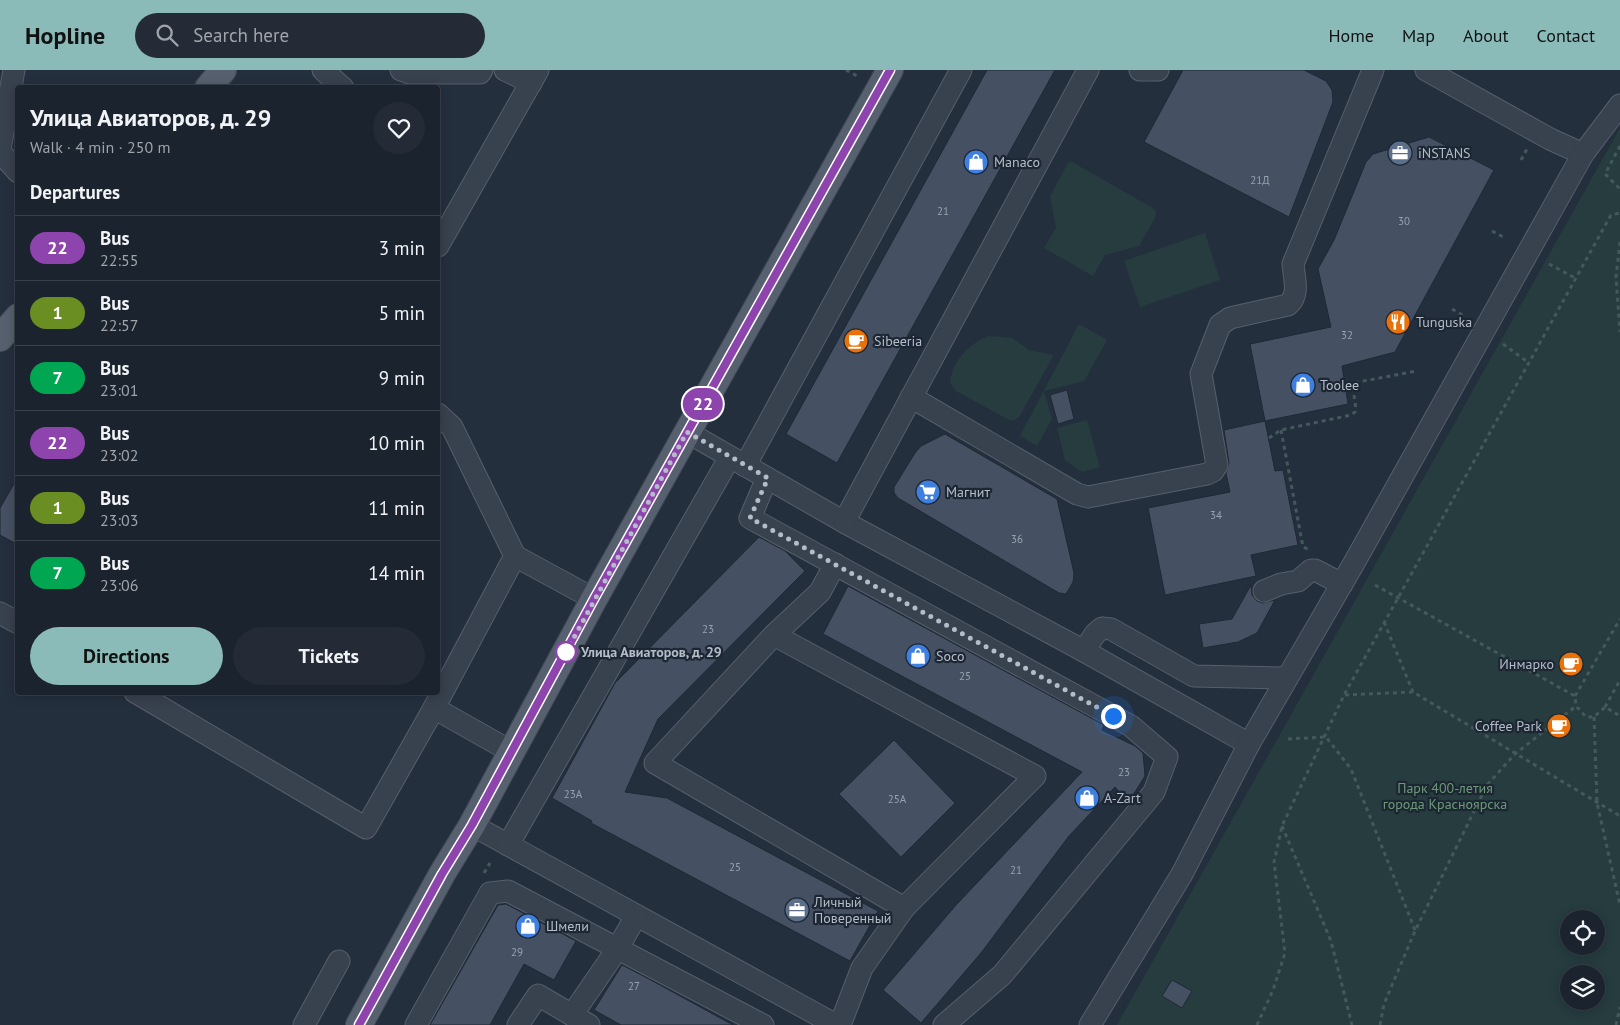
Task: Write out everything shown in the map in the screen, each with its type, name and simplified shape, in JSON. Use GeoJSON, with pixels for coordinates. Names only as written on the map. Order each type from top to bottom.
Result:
{"type":"FeatureCollection","features":[{"type":"Feature","properties":{"kind":"main road"},"geometry":{"type":"LineString","coordinates":[[210,85],[223,70]]}},
{"type":"Feature","properties":{"kind":"main road"},"geometry":{"type":"LineString","coordinates":[[359,1025],[442,874],[472,825],[594,599],[890,70]]}},
{"type":"Feature","properties":{"kind":"main road"},"geometry":{"type":"LineString","coordinates":[[0,338],[15,320]]}},
{"type":"Feature","properties":{"kind":"lane"},"geometry":{"type":"LineString","coordinates":[[14,70],[0,150],[15,168]]}},
{"type":"Feature","properties":{"kind":"lane"},"geometry":{"type":"LineString","coordinates":[[322,70],[340,85]]}},
{"type":"Feature","properties":{"kind":"lane"},"geometry":{"type":"LineString","coordinates":[[404,77],[480,73],[482,70]]}},
{"type":"Feature","properties":{"kind":"lane"},"geometry":{"type":"LineString","coordinates":[[440,242],[534,76],[505,70]]}},
{"type":"Feature","properties":{"kind":"lane"},"geometry":{"type":"LineString","coordinates":[[508,845],[738,461],[961,70]]}},
{"type":"Feature","properties":{"kind":"lane"},"geometry":{"type":"LineString","coordinates":[[844,522],[1088,70]]}},
{"type":"Feature","properties":{"kind":"lane"},"geometry":{"type":"LineString","coordinates":[[1140,70],[1158,70]]}},
{"type":"Feature","properties":{"kind":"lane"},"geometry":{"type":"LineString","coordinates":[[911,397],[1077,494],[1088,497],[1198,476],[1213,471],[1217,464],[1201,374],[1220,325],[1230,318],[1288,305],[1294,300],[1296,293],[1293,264],[1373,70]]}},
{"type":"Feature","properties":{"kind":"lane"},"geometry":{"type":"LineString","coordinates":[[1426,70],[1550,139],[1583,154]]}},
{"type":"Feature","properties":{"kind":"lane"},"geometry":{"type":"LineString","coordinates":[[1090,1025],[1182,874],[1248,744],[1342,584],[1583,154],[1620,104]]}},
{"type":"Feature","properties":{"kind":"lane"},"geometry":{"type":"LineString","coordinates":[[440,416],[452,427],[515,556],[594,599]]}},
{"type":"Feature","properties":{"kind":"lane"},"geometry":{"type":"LineString","coordinates":[[687,432],[844,522],[1084,651],[1248,744]]}},
{"type":"Feature","properties":{"kind":"lane"},"geometry":{"type":"LineString","coordinates":[[768,478],[750,518],[1131,726],[1167,757],[1154,792],[1002,976],[944,1025]]}},
{"type":"Feature","properties":{"kind":"lane"},"geometry":{"type":"LineString","coordinates":[[140,695],[366,828],[434,708],[515,556]]}},
{"type":"Feature","properties":{"kind":"lane"},"geometry":{"type":"LineString","coordinates":[[835,564],[820,592],[774,636],[656,763],[904,908]]}},
{"type":"Feature","properties":{"kind":"lane"},"geometry":{"type":"LineString","coordinates":[[1264,591],[1298,580],[1311,570],[1315,570],[1342,584]]}},
{"type":"Feature","properties":{"kind":"lane"},"geometry":{"type":"LineString","coordinates":[[0,613],[15,621]]}},
{"type":"Feature","properties":{"kind":"lane"},"geometry":{"type":"LineString","coordinates":[[1084,651],[1095,634],[1102,628],[1111,630],[1194,676],[1287,678]]}},
{"type":"Feature","properties":{"kind":"lane"},"geometry":{"type":"LineString","coordinates":[[774,636],[1034,776],[904,908],[862,968],[840,1025]]}},
{"type":"Feature","properties":{"kind":"lane"},"geometry":{"type":"LineString","coordinates":[[434,708],[512,752]]}},
{"type":"Feature","properties":{"kind":"lane"},"geometry":{"type":"LineString","coordinates":[[472,825],[836,1025]]}},
{"type":"Feature","properties":{"kind":"lane"},"geometry":{"type":"LineString","coordinates":[[416,1025],[490,893],[508,891],[763,1025]]}},
{"type":"Feature","properties":{"kind":"lane"},"geometry":{"type":"LineString","coordinates":[[518,1025],[538,995],[580,1020],[636,916]]}},
{"type":"Feature","properties":{"kind":"lane"},"geometry":{"type":"LineString","coordinates":[[304,1025],[339,961]]}},
{"type":"Feature","properties":{"kind":"path"},"geometry":{"type":"LineString","coordinates":[[1620,146],[1605,174],[1620,188]]}},
{"type":"Feature","properties":{"kind":"path"},"geometry":{"type":"LineString","coordinates":[[1521,160],[1528,148]]}},
{"type":"Feature","properties":{"kind":"path"},"geometry":{"type":"LineString","coordinates":[[1257,1025],[1274,990],[1285,953],[1274,862],[1282,826],[1326,737],[1344,695],[1384,622],[1611,215],[1620,213]]}},
{"type":"Feature","properties":{"kind":"path"},"geometry":{"type":"LineString","coordinates":[[1492,231],[1505,238]]}},
{"type":"Feature","properties":{"kind":"path"},"geometry":{"type":"LineString","coordinates":[[1620,242],[1616,277],[1620,332]]}},
{"type":"Feature","properties":{"kind":"path"},"geometry":{"type":"LineString","coordinates":[[1549,264],[1575,278]]}},
{"type":"Feature","properties":{"kind":"path"},"geometry":{"type":"LineString","coordinates":[[1452,309],[1466,317]]}},
{"type":"Feature","properties":{"kind":"path"},"geometry":{"type":"LineString","coordinates":[[1502,344],[1529,363]]}},
{"type":"Feature","properties":{"kind":"path"},"geometry":{"type":"LineString","coordinates":[[1269,438],[1281,430],[1351,415],[1355,412],[1356,407],[1354,385],[1358,382],[1417,371]]}},
{"type":"Feature","properties":{"kind":"path"},"geometry":{"type":"LineString","coordinates":[[1281,430],[1304,547],[1316,553]]}},
{"type":"Feature","properties":{"kind":"path"},"geometry":{"type":"LineString","coordinates":[[1376,585],[1575,696]]}},
{"type":"Feature","properties":{"kind":"path"},"geometry":{"type":"LineString","coordinates":[[1620,619],[1575,696],[1576,706],[1586,717],[1594,717],[1605,707],[1620,680]]}},
{"type":"Feature","properties":{"kind":"path"},"geometry":{"type":"LineString","coordinates":[[1384,622],[1413,692]]}},
{"type":"Feature","properties":{"kind":"path"},"geometry":{"type":"LineString","coordinates":[[1344,695],[1413,692],[1620,816]]}},
{"type":"Feature","properties":{"kind":"path"},"geometry":{"type":"LineString","coordinates":[[1380,1025],[1384,1004],[1415,931],[1487,785],[1515,754],[1576,706]]}},
{"type":"Feature","properties":{"kind":"path"},"geometry":{"type":"LineString","coordinates":[[1605,707],[1620,716]]}},
{"type":"Feature","properties":{"kind":"path"},"geometry":{"type":"LineString","coordinates":[[1594,717],[1597,803],[1620,905]]}},
{"type":"Feature","properties":{"kind":"path"},"geometry":{"type":"LineString","coordinates":[[1288,739],[1326,737]]}},
{"type":"Feature","properties":{"kind":"path"},"geometry":{"type":"LineString","coordinates":[[1326,737],[1351,769],[1415,931]]}},
{"type":"Feature","properties":{"kind":"path"},"geometry":{"type":"LineString","coordinates":[[1282,826],[1331,941],[1352,1025]]}},
{"type":"Feature","properties":{"kind":"path"},"geometry":{"type":"LineString","coordinates":[[1616,1025],[1620,1007]]}},
{"type":"Feature","properties":{"kind":"green space","name":"Парк 400-летия города Красноярска"},"geometry":{"type":"Polygon","coordinates":[[[1620,128],[1620,1025],[1117,1025],[1620,128]]]}},
{"type":"Feature","properties":{"kind":"green space"},"geometry":{"type":"Polygon","coordinates":[[[1072,162],[1156,211],[1155,218],[1139,246],[1105,255],[1093,276],[1044,248],[1056,228],[1050,196],[1068,163],[1072,162]]]}},
{"type":"Feature","properties":{"kind":"green space"},"geometry":{"type":"Polygon","coordinates":[[[1205,233],[1220,280],[1140,307],[1124,261],[1205,233]]]}},
{"type":"Feature","properties":{"kind":"green space"},"geometry":{"type":"Polygon","coordinates":[[[1079,324],[1107,340],[1084,381],[1044,391],[1052,419],[1037,446],[1020,436],[1079,324]]]}},
{"type":"Feature","properties":{"kind":"green space"},"geometry":{"type":"Polygon","coordinates":[[[989,336],[1012,338],[1029,350],[1054,355],[1019,417],[1014,420],[1009,420],[956,391],[950,383],[951,375],[958,360],[968,348],[989,336]]]}},
{"type":"Feature","properties":{"kind":"green space"},"geometry":{"type":"Polygon","coordinates":[[[1087,420],[1100,467],[1082,472],[1065,460],[1057,428],[1087,420]]]}},
{"type":"Feature","properties":{"kind":"building"},"geometry":{"type":"Polygon","coordinates":[[[987,70],[1055,70],[837,463],[786,434],[987,70]]]}},
{"type":"Feature","properties":{"kind":"building"},"geometry":{"type":"Polygon","coordinates":[[[1183,70],[1304,70],[1326,81],[1332,90],[1333,102],[1289,217],[1144,142],[1183,70]]]}},
{"type":"Feature","properties":{"kind":"building"},"geometry":{"type":"Polygon","coordinates":[[[1429,137],[1494,170],[1395,352],[1342,366],[1348,404],[1265,421],[1250,344],[1331,327],[1318,269],[1334,240],[1366,162],[1373,154],[1429,137]]]}},
{"type":"Feature","properties":{"kind":"building"},"geometry":{"type":"Polygon","coordinates":[[[1067,390],[1074,419],[1058,424],[1050,395],[1067,390]]]}},
{"type":"Feature","properties":{"kind":"building"},"geometry":{"type":"Polygon","coordinates":[[[1265,421],[1275,471],[1283,470],[1298,545],[1251,555],[1256,576],[1165,595],[1148,508],[1230,492],[1226,473],[1229,463],[1224,430],[1265,421]]]}},
{"type":"Feature","properties":{"kind":"building"},"geometry":{"type":"Polygon","coordinates":[[[945,434],[1057,499],[1074,573],[1073,582],[1066,594],[1059,593],[898,498],[894,493],[894,487],[921,446],[945,434]]]}},
{"type":"Feature","properties":{"kind":"building"},"geometry":{"type":"Polygon","coordinates":[[[15,482],[15,543],[0,535],[0,508],[15,482]]]}},
{"type":"Feature","properties":{"kind":"building"},"geometry":{"type":"Polygon","coordinates":[[[759,537],[785,551],[805,571],[658,719],[625,792],[667,798],[878,911],[850,961],[591,823],[592,821],[552,798],[615,683],[759,537]]]}},
{"type":"Feature","properties":{"kind":"building"},"geometry":{"type":"Polygon","coordinates":[[[1251,585],[1252,595],[1257,601],[1263,603],[1275,600],[1257,633],[1238,642],[1203,648],[1199,624],[1232,619],[1251,585]]]}},
{"type":"Feature","properties":{"kind":"building"},"geometry":{"type":"Polygon","coordinates":[[[848,586],[1104,725],[1102,730],[1135,746],[1143,753],[1145,776],[1128,803],[1115,787],[1069,836],[981,953],[921,1023],[883,990],[957,904],[1082,772],[823,634],[848,586]]]}},
{"type":"Feature","properties":{"kind":"building"},"geometry":{"type":"Polygon","coordinates":[[[894,740],[955,803],[901,857],[839,794],[894,740]]]}},
{"type":"Feature","properties":{"kind":"building"},"geometry":{"type":"Polygon","coordinates":[[[506,904],[576,941],[554,980],[524,964],[490,1025],[430,1025],[498,905],[506,904]]]}},
{"type":"Feature","properties":{"kind":"building"},"geometry":{"type":"Polygon","coordinates":[[[622,965],[733,1025],[621,1025],[594,1010],[622,965]]]}},
{"type":"Feature","properties":{"kind":"building"},"geometry":{"type":"Polygon","coordinates":[[[1172,980],[1192,991],[1182,1008],[1162,996],[1172,980]]]}},
{"type":"Feature","properties":{"kind":"bus line","name":"22"},"geometry":{"type":"LineString","coordinates":[[359,1025],[442,874],[472,825],[594,599],[890,70]]}},
{"type":"Feature","properties":{"kind":"place","name":"iNSTANS"},"geometry":{"type":"Point","coordinates":[1400,153]}},
{"type":"Feature","properties":{"kind":"place","name":"Manaco"},"geometry":{"type":"Point","coordinates":[976,162]}},
{"type":"Feature","properties":{"kind":"place","name":"Tunguska"},"geometry":{"type":"Point","coordinates":[1398,322]}},
{"type":"Feature","properties":{"kind":"place","name":"Sibeeria"},"geometry":{"type":"Point","coordinates":[856,341]}},
{"type":"Feature","properties":{"kind":"place","name":"Toolee"},"geometry":{"type":"Point","coordinates":[1303,385]}},
{"type":"Feature","properties":{"kind":"place","name":"Магнит"},"geometry":{"type":"Point","coordinates":[928,492]}},
{"type":"Feature","properties":{"kind":"place","name":"Улица Авиаторов, д. 29"},"geometry":{"type":"Point","coordinates":[566,652]}},
{"type":"Feature","properties":{"kind":"place","name":"Soco"},"geometry":{"type":"Point","coordinates":[918,656]}},
{"type":"Feature","properties":{"kind":"place","name":"Инмарко"},"geometry":{"type":"Point","coordinates":[1571,664]}},
{"type":"Feature","properties":{"kind":"place","name":"Coffee Park"},"geometry":{"type":"Point","coordinates":[1559,726]}},
{"type":"Feature","properties":{"kind":"place","name":"A-Zart"},"geometry":{"type":"Point","coordinates":[1087,798]}},
{"type":"Feature","properties":{"kind":"place","name":"Личный Поверенный"},"geometry":{"type":"Point","coordinates":[797,910]}},
{"type":"Feature","properties":{"kind":"place","name":"Шмели"},"geometry":{"type":"Point","coordinates":[528,926]}},
{"type":"Feature","properties":{"kind":"route"},"geometry":{"type":"LineString","coordinates":[[566,652],[687,432],[768,478],[750,518],[1113,716]]}}]}
